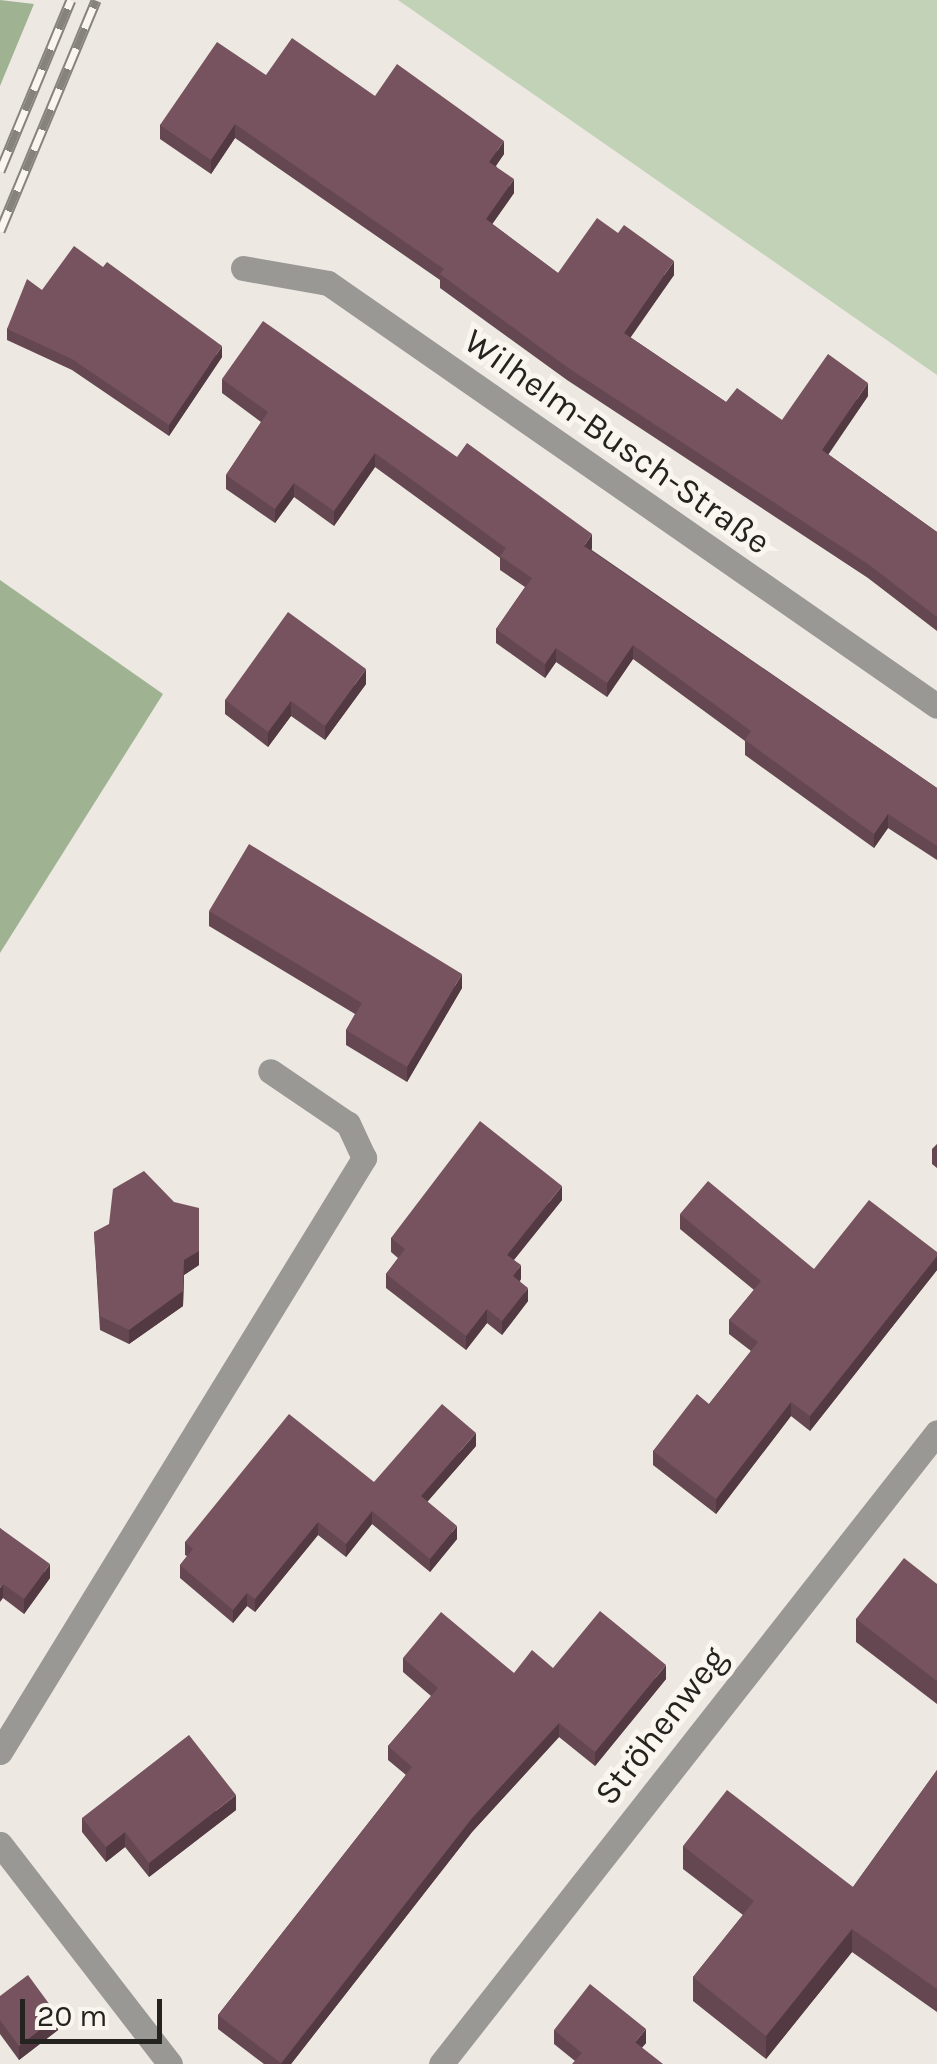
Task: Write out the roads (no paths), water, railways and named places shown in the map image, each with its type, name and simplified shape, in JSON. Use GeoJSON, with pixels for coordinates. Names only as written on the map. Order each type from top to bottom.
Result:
{"type":"FeatureCollection","features":[{"type":"Feature","properties":{"kind":"street","name":"Wilhelm-Busch-Straße"},"geometry":{"type":"LineString","coordinates":[[243,268],[328,284],[937,706]]}},
{"type":"Feature","properties":{"kind":"street"},"geometry":{"type":"LineString","coordinates":[[0,1752],[364,1158],[348,1124],[270,1070]]}},
{"type":"Feature","properties":{"kind":"street","name":"Ströhenweg"},"geometry":{"type":"LineString","coordinates":[[440,2064],[937,1432]]}},
{"type":"Feature","properties":{"kind":"street"},"geometry":{"type":"LineString","coordinates":[[0,1844],[170,2064]]}},
{"type":"Feature","properties":{"kind":"railway"},"geometry":{"type":"LineString","coordinates":[[0,171],[71,0]]}},
{"type":"Feature","properties":{"kind":"railway"},"geometry":{"type":"LineString","coordinates":[[0,231],[96,0]]}}]}
